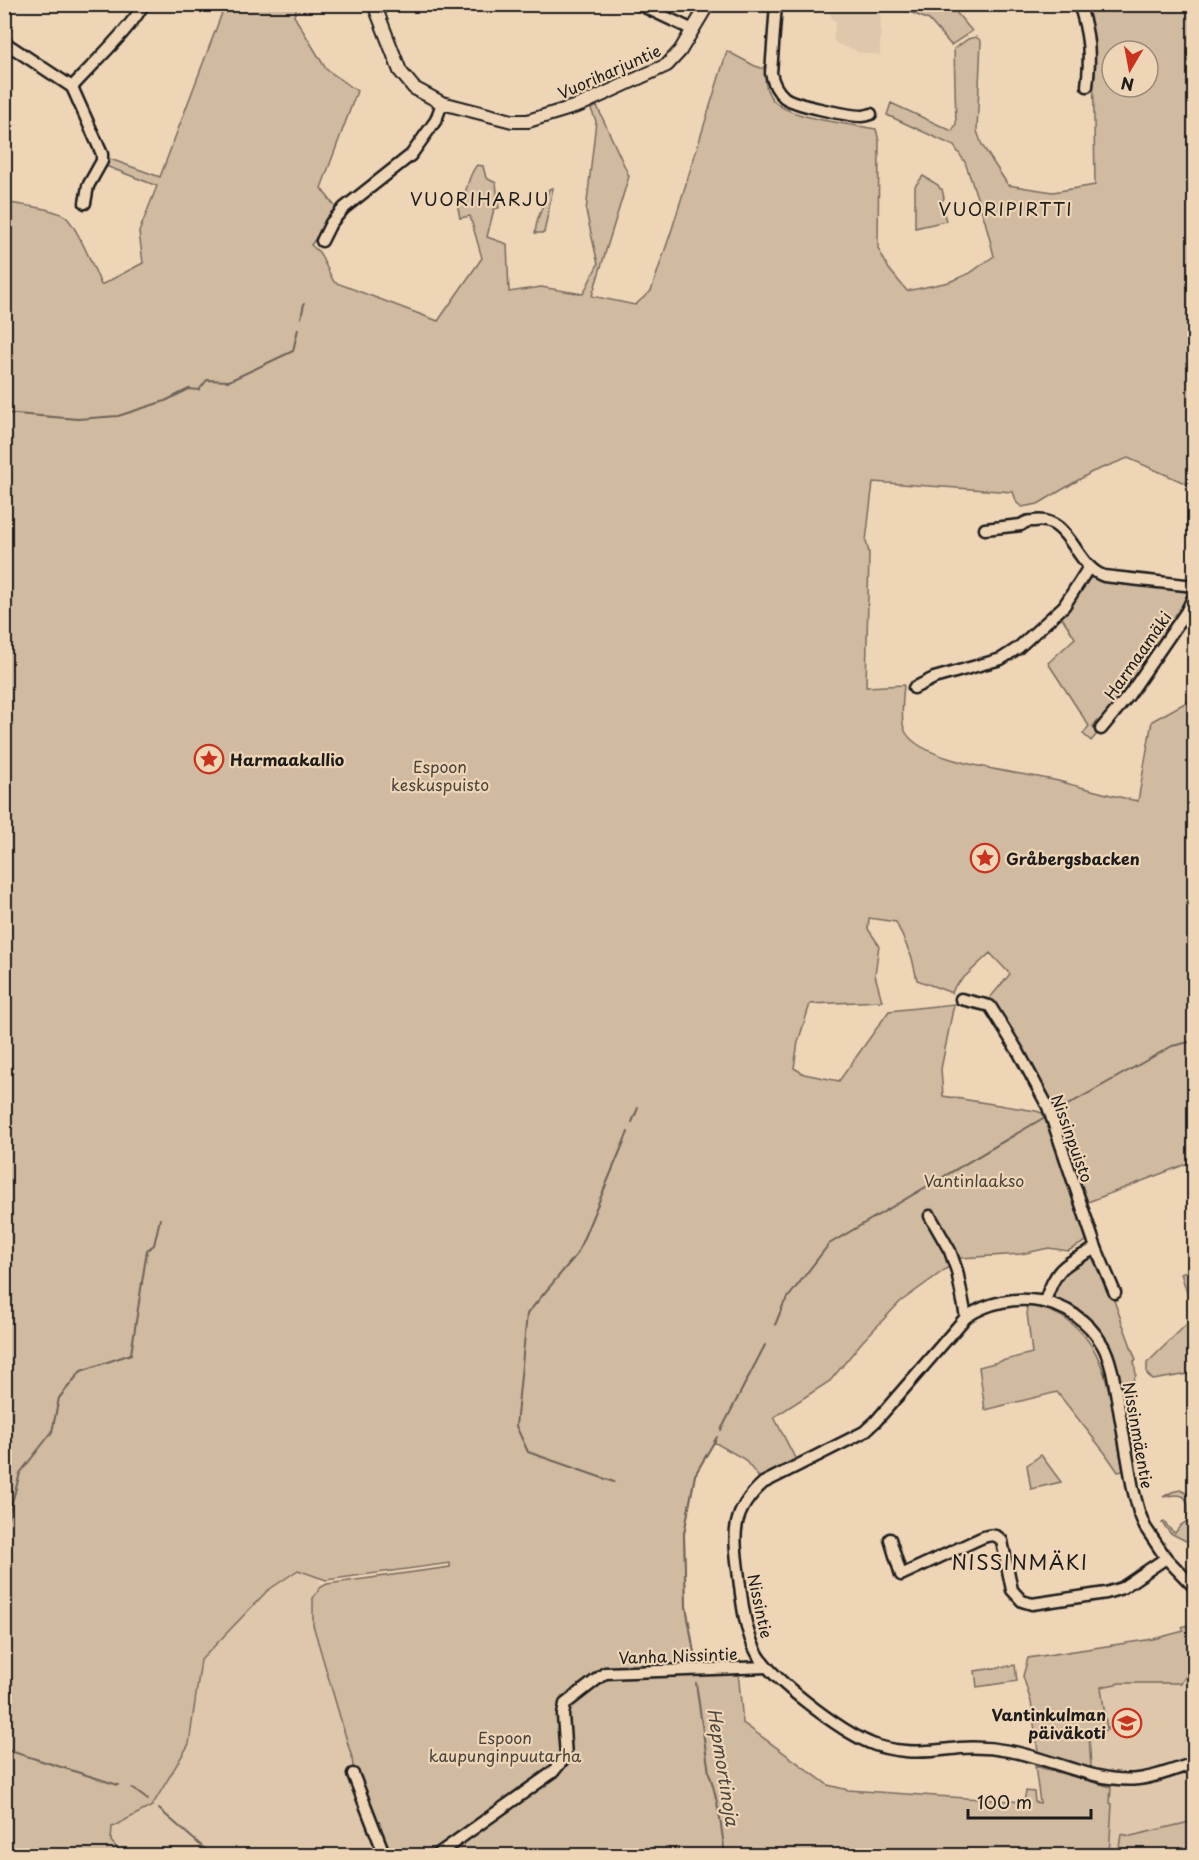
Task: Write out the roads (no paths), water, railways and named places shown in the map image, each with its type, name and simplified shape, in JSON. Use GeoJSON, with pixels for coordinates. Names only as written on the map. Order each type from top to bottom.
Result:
{"type":"FeatureCollection","features":[{"type":"Feature","properties":{"kind":"street"},"geometry":{"type":"LineString","coordinates":[[72,87],[141,10],[143,4]]}},
{"type":"Feature","properties":{"kind":"street","name":"Vuoriharjuntie"},"geometry":{"type":"LineString","coordinates":[[374,4],[385,36],[405,79],[414,88],[442,103],[501,120],[528,121],[580,105],[667,65],[680,51],[708,4]]}},
{"type":"Feature","properties":{"kind":"street"},"geometry":{"type":"LineString","coordinates":[[638,4],[693,30]]}},
{"type":"Feature","properties":{"kind":"street"},"geometry":{"type":"LineString","coordinates":[[776,4],[771,73],[773,84],[783,96],[794,103],[864,117],[871,114]]}},
{"type":"Feature","properties":{"kind":"street"},"geometry":{"type":"LineString","coordinates":[[1079,4],[1089,36],[1087,86]]}},
{"type":"Feature","properties":{"kind":"street"},"geometry":{"type":"LineString","coordinates":[[4,42],[72,87],[102,154],[102,161],[88,186],[85,203]]}},
{"type":"Feature","properties":{"kind":"street"},"geometry":{"type":"LineString","coordinates":[[322,241],[331,223],[344,208],[411,155],[436,120],[442,103]]}},
{"type":"Feature","properties":{"kind":"street"},"geometry":{"type":"LineString","coordinates":[[985,529],[1022,525],[1025,522],[1041,520],[1050,522],[1070,540],[1095,573],[1104,576],[1194,586]]}},
{"type":"Feature","properties":{"kind":"street"},"geometry":{"type":"LineString","coordinates":[[914,688],[934,678],[1001,659],[1018,648],[1064,606],[1089,567]]}},
{"type":"Feature","properties":{"kind":"street","name":"Harmaamäki"},"geometry":{"type":"LineString","coordinates":[[1101,729],[1129,695],[1186,612],[1194,596]]}},
{"type":"Feature","properties":{"kind":"street","name":"Nissinpuisto"},"geometry":{"type":"LineString","coordinates":[[961,999],[990,1006],[1048,1107],[1096,1248],[1115,1293]]}},
{"type":"Feature","properties":{"kind":"street"},"geometry":{"type":"LineString","coordinates":[[930,1216],[950,1251],[957,1271],[966,1317]]}},
{"type":"Feature","properties":{"kind":"street"},"geometry":{"type":"LineString","coordinates":[[1045,1301],[1054,1278],[1062,1267],[1096,1248]]}},
{"type":"Feature","properties":{"kind":"street","name":"Nissintie"},"geometry":{"type":"LineString","coordinates":[[1045,1301],[1011,1299],[979,1309],[966,1317],[876,1421],[853,1438],[763,1483],[743,1505],[735,1533],[740,1586],[750,1639],[767,1667],[787,1686],[838,1725],[872,1744],[908,1751],[930,1752],[958,1748],[1011,1751],[1118,1779],[1156,1776],[1194,1763]]}},
{"type":"Feature","properties":{"kind":"street","name":"Nissinmäentie"},"geometry":{"type":"LineString","coordinates":[[1045,1301],[1079,1318],[1093,1331],[1102,1344],[1113,1375],[1139,1512],[1145,1527],[1166,1558],[1194,1587]]}},
{"type":"Feature","properties":{"kind":"street"},"geometry":{"type":"LineString","coordinates":[[890,1539],[901,1575],[981,1538],[990,1535],[997,1536],[1004,1548],[1012,1590],[1022,1601],[1032,1604],[1106,1593],[1122,1588],[1166,1558]]}},
{"type":"Feature","properties":{"kind":"street","name":"Vanha Nissintie"},"geometry":{"type":"LineString","coordinates":[[435,1856],[553,1772],[566,1756],[563,1715],[565,1704],[605,1673],[767,1667]]}},
{"type":"Feature","properties":{"kind":"street"},"geometry":{"type":"LineString","coordinates":[[353,1774],[385,1856]]}},
{"type":"Feature","properties":{"kind":"waterway"},"geometry":{"type":"LineString","coordinates":[[301,318],[304,304]]}},
{"type":"Feature","properties":{"kind":"waterway"},"geometry":{"type":"LineString","coordinates":[[4,413],[78,419],[118,416],[165,401],[189,389],[199,390],[207,380],[229,381],[293,351],[298,329]]}},
{"type":"Feature","properties":{"kind":"waterway","name":"Hepmortinoja"},"geometry":{"type":"LineString","coordinates":[[1057,1111],[1172,1046],[1194,1041]]}},
{"type":"Feature","properties":{"kind":"waterway"},"geometry":{"type":"LineString","coordinates":[[632,1122],[638,1108]]}},
{"type":"Feature","properties":{"kind":"waterway","name":"Hepmortinoja"},"geometry":{"type":"LineString","coordinates":[[775,1325],[784,1303],[829,1244],[1045,1117]]}},
{"type":"Feature","properties":{"kind":"waterway"},"geometry":{"type":"LineString","coordinates":[[614,1482],[528,1452],[516,1426],[527,1314],[577,1254],[628,1132]]}},
{"type":"Feature","properties":{"kind":"waterway"},"geometry":{"type":"LineString","coordinates":[[4,1521],[8,1518],[20,1473],[52,1432],[59,1398],[81,1371],[131,1354],[147,1250],[154,1245],[160,1219]]}},
{"type":"Feature","properties":{"kind":"waterway","name":"Hepmortinoja"},"geometry":{"type":"LineString","coordinates":[[721,1430],[765,1345]]}},
{"type":"Feature","properties":{"kind":"waterway","name":"Hepmortinoja"},"geometry":{"type":"LineString","coordinates":[[696,1664],[686,1606],[684,1534],[695,1475],[717,1437]]}},
{"type":"Feature","properties":{"kind":"waterway","name":"Hepmortinoja"},"geometry":{"type":"LineString","coordinates":[[696,1683],[709,1773],[717,1803],[725,1856]]}},
{"type":"Feature","properties":{"kind":"waterway"},"geometry":{"type":"LineString","coordinates":[[4,1749],[118,1785]]}},
{"type":"Feature","properties":{"kind":"waterway"},"geometry":{"type":"LineString","coordinates":[[132,1788],[148,1800]]}},
{"type":"Feature","properties":{"kind":"waterway"},"geometry":{"type":"LineString","coordinates":[[159,1809],[213,1856]]}},
{"type":"Feature","properties":{"kind":"place","name":"Harmaakallio"},"geometry":{"type":"Point","coordinates":[209,759]}},
{"type":"Feature","properties":{"kind":"place","name":"Gråbergsbacken"},"geometry":{"type":"Point","coordinates":[985,858]}},
{"type":"Feature","properties":{"kind":"place","name":"Vantinkulman päiväkoti"},"geometry":{"type":"Point","coordinates":[1127,1723]}},
{"type":"Feature","properties":{"kind":"district","name":"VUORIHARJU"},"geometry":{"type":"Point","coordinates":[480,198]}},
{"type":"Feature","properties":{"kind":"district","name":"VUORIPIRTTI"},"geometry":{"type":"Point","coordinates":[1006,208]}},
{"type":"Feature","properties":{"kind":"district","name":"NISSINMÄKI"},"geometry":{"type":"Point","coordinates":[1020,1562]}},
{"type":"Feature","properties":{"kind":"park label","name":"Espoon keskuspuisto"},"geometry":{"type":"Point","coordinates":[440,775]}},
{"type":"Feature","properties":{"kind":"park label","name":"Vantinlaakso"},"geometry":{"type":"Point","coordinates":[974,1180]}},
{"type":"Feature","properties":{"kind":"park label","name":"Espoon kaupunginpuutarha"},"geometry":{"type":"Point","coordinates":[505,1746]}}]}
